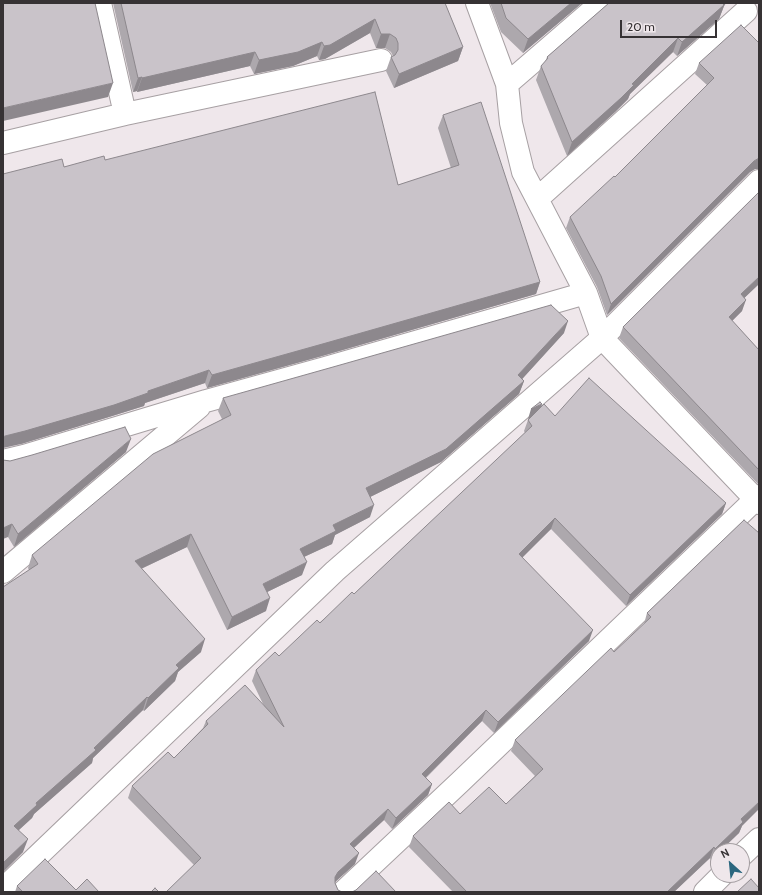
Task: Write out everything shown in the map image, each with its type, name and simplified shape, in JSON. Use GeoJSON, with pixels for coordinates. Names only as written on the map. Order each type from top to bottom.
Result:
{"type":"FeatureCollection","features":[{"type":"Feature","properties":{"kind":"street"},"geometry":{"type":"LineString","coordinates":[[100,3],[124,114]]}},
{"type":"Feature","properties":{"kind":"street"},"geometry":{"type":"LineString","coordinates":[[343,892],[758,500],[602,338],[586,293],[522,172],[510,123],[507,84],[477,3]]}},
{"type":"Feature","properties":{"kind":"street"},"geometry":{"type":"LineString","coordinates":[[507,84],[601,3]]}},
{"type":"Feature","properties":{"kind":"street"},"geometry":{"type":"LineString","coordinates":[[537,199],[746,11]]}},
{"type":"Feature","properties":{"kind":"street"},"geometry":{"type":"LineString","coordinates":[[3,143],[124,114],[381,60]]}},
{"type":"Feature","properties":{"kind":"street"},"geometry":{"type":"LineString","coordinates":[[3,889],[336,571],[602,338],[759,181]]}},
{"type":"Feature","properties":{"kind":"street"},"geometry":{"type":"LineString","coordinates":[[3,461],[32,454],[206,401],[586,293]]}},
{"type":"Feature","properties":{"kind":"street"},"geometry":{"type":"LineString","coordinates":[[3,572],[206,401]]}},
{"type":"Feature","properties":{"kind":"street"},"geometry":{"type":"LineString","coordinates":[[705,892],[714,883]]}},
{"type":"Feature","properties":{"kind":"building"},"geometry":{"type":"Polygon","coordinates":[[[3,3],[95,3],[113,83],[3,108],[3,3]]]}},
{"type":"Feature","properties":{"kind":"building"},"geometry":{"type":"Polygon","coordinates":[[[121,3],[445,3],[463,47],[399,74],[391,57],[395,55],[398,50],[396,38],[390,34],[381,34],[375,19],[330,45],[324,46],[322,42],[298,52],[259,60],[255,52],[138,78],[121,3]]]}},
{"type":"Feature","properties":{"kind":"building"},"geometry":{"type":"Polygon","coordinates":[[[501,3],[571,3],[528,39],[506,18],[501,3]]]}},
{"type":"Feature","properties":{"kind":"building"},"geometry":{"type":"Polygon","coordinates":[[[609,3],[722,3],[724,5],[682,42],[678,38],[632,84],[634,85],[621,98],[572,142],[541,66],[548,58],[547,57],[609,3]]]}},
{"type":"Feature","properties":{"kind":"building"},"geometry":{"type":"Polygon","coordinates":[[[741,25],[759,43],[759,158],[754,161],[611,304],[601,276],[570,217],[614,176],[615,177],[714,78],[699,63],[741,25]]]}},
{"type":"Feature","properties":{"kind":"building"},"geometry":{"type":"Polygon","coordinates":[[[375,92],[398,185],[459,165],[443,115],[481,102],[540,282],[212,375],[209,370],[148,391],[148,393],[114,405],[3,437],[3,174],[62,159],[64,167],[104,156],[105,160],[375,92]]]}},
{"type":"Feature","properties":{"kind":"building"},"geometry":{"type":"Polygon","coordinates":[[[759,192],[759,277],[741,294],[746,300],[729,317],[759,350],[759,470],[623,327],[759,192]]]}},
{"type":"Feature","properties":{"kind":"building"},"geometry":{"type":"Polygon","coordinates":[[[551,305],[568,321],[518,375],[524,381],[446,449],[366,488],[374,505],[333,525],[336,531],[300,549],[307,562],[263,584],[270,598],[232,617],[191,534],[135,561],[205,639],[176,665],[179,668],[94,748],[96,750],[36,803],[37,805],[14,826],[28,839],[3,863],[3,587],[38,564],[32,555],[153,454],[231,415],[223,398],[551,305]]]}},
{"type":"Feature","properties":{"kind":"building"},"geometry":{"type":"Polygon","coordinates":[[[589,378],[726,503],[630,595],[555,518],[519,554],[593,630],[498,722],[486,710],[422,774],[432,784],[396,818],[388,809],[350,844],[359,853],[338,872],[335,877],[335,883],[338,890],[342,892],[166,892],[201,858],[132,786],[168,752],[174,758],[208,724],[206,721],[245,685],[284,727],[256,670],[275,652],[279,656],[317,620],[320,623],[352,592],[354,594],[532,426],[528,420],[544,404],[555,416],[589,378]]]}},
{"type":"Feature","properties":{"kind":"building"},"geometry":{"type":"Polygon","coordinates":[[[540,402],[542,404],[531,409],[540,402]]]}},
{"type":"Feature","properties":{"kind":"building"},"geometry":{"type":"Polygon","coordinates":[[[125,427],[131,439],[18,534],[12,524],[3,528],[3,460],[10,461],[125,427]]]}},
{"type":"Feature","properties":{"kind":"building"},"geometry":{"type":"Polygon","coordinates":[[[744,520],[759,533],[759,802],[741,819],[743,822],[721,843],[710,843],[710,851],[667,892],[467,892],[413,836],[449,802],[460,814],[489,787],[506,804],[543,769],[515,740],[611,648],[614,652],[651,617],[647,613],[744,520]]]}},
{"type":"Feature","properties":{"kind":"building"},"geometry":{"type":"Polygon","coordinates":[[[45,859],[76,890],[87,879],[99,892],[23,892],[17,886],[45,859]]]}},
{"type":"Feature","properties":{"kind":"building"},"geometry":{"type":"Polygon","coordinates":[[[376,871],[396,892],[352,892],[356,890],[376,871]]]}},
{"type":"Feature","properties":{"kind":"building"},"geometry":{"type":"Polygon","coordinates":[[[751,879],[759,888],[759,892],[737,892],[747,883],[750,883],[751,879]]]}},
{"type":"Feature","properties":{"kind":"building"},"geometry":{"type":"Polygon","coordinates":[[[155,888],[159,892],[151,892],[155,888]]]}}]}
